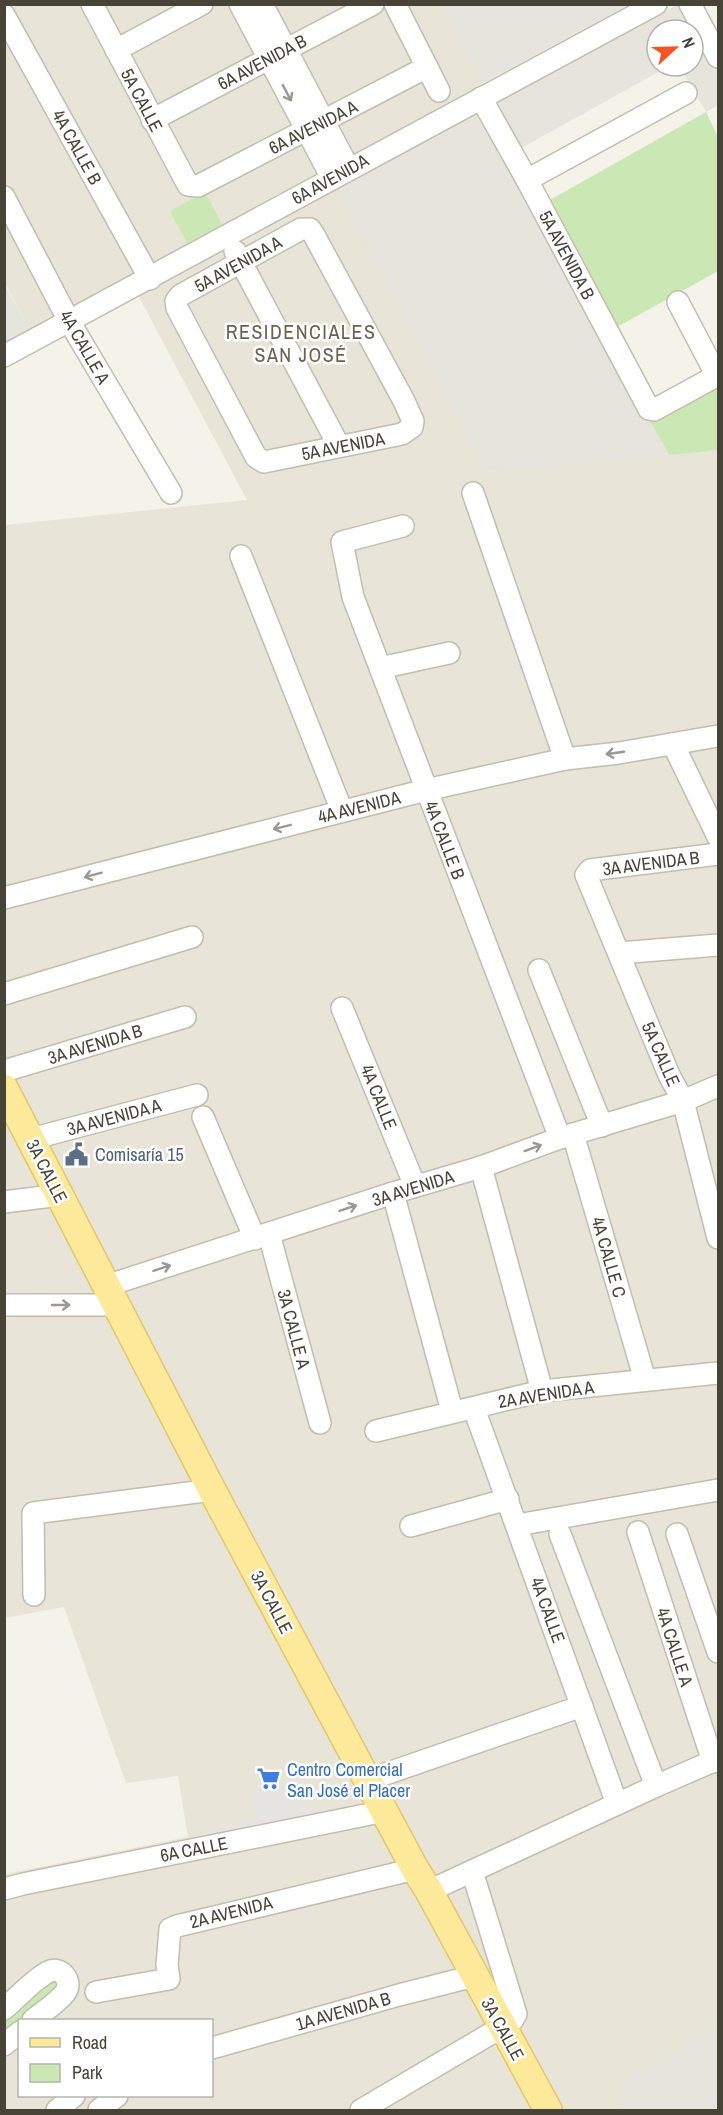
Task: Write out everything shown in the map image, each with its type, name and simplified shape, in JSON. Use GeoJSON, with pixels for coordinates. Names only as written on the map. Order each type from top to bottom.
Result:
{"type":"FeatureCollection","features":[{"type":"Feature","properties":{"kind":"main road","name":"3A CALLE"},"geometry":{"type":"LineString","coordinates":[[4,1088],[212,1490],[548,2110]]}},
{"type":"Feature","properties":{"kind":"street","name":"5A CALLE"},"geometry":{"type":"LineString","coordinates":[[92,4],[188,185],[198,186]]}},
{"type":"Feature","properties":{"kind":"street"},"geometry":{"type":"LineString","coordinates":[[116,50],[202,4]]}},
{"type":"Feature","properties":{"kind":"street"},"geometry":{"type":"LineString","coordinates":[[240,4],[278,54]]}},
{"type":"Feature","properties":{"kind":"street"},"geometry":{"type":"LineString","coordinates":[[262,4],[278,54],[340,174]]}},
{"type":"Feature","properties":{"kind":"street","name":"6A AVENIDA B"},"geometry":{"type":"LineString","coordinates":[[152,120],[373,4]]}},
{"type":"Feature","properties":{"kind":"street"},"geometry":{"type":"LineString","coordinates":[[395,4],[439,91]]}},
{"type":"Feature","properties":{"kind":"street","name":"6A AVENIDA"},"geometry":{"type":"LineString","coordinates":[[4,356],[656,4]]}},
{"type":"Feature","properties":{"kind":"street"},"geometry":{"type":"LineString","coordinates":[[690,4],[718,57]]}},
{"type":"Feature","properties":{"kind":"street","name":"4A CALLE B"},"geometry":{"type":"LineString","coordinates":[[4,15],[150,279]]}},
{"type":"Feature","properties":{"kind":"street","name":"6A AVENIDA A"},"geometry":{"type":"LineString","coordinates":[[198,186],[427,67]]}},
{"type":"Feature","properties":{"kind":"street"},"geometry":{"type":"LineString","coordinates":[[527,180],[686,93]]}},
{"type":"Feature","properties":{"kind":"street","name":"5A AVENIDA B"},"geometry":{"type":"LineString","coordinates":[[481,98],[649,409],[654,411],[718,376]]}},
{"type":"Feature","properties":{"kind":"street","name":"4A CALLE A"},"geometry":{"type":"LineString","coordinates":[[4,197],[69,321],[171,493]]}},
{"type":"Feature","properties":{"kind":"street","name":"5A AVENIDA A"},"geometry":{"type":"LineString","coordinates":[[264,462],[256,457],[177,309],[176,301],[181,295],[301,229],[310,229],[314,235],[413,421]]}},
{"type":"Feature","properties":{"kind":"street"},"geometry":{"type":"LineString","coordinates":[[228,235],[339,446]]}},
{"type":"Feature","properties":{"kind":"street"},"geometry":{"type":"LineString","coordinates":[[678,302],[718,376]]}},
{"type":"Feature","properties":{"kind":"street","name":"5A AVENIDA"},"geometry":{"type":"LineString","coordinates":[[264,462],[402,434],[412,428],[413,421]]}},
{"type":"Feature","properties":{"kind":"street"},"geometry":{"type":"LineString","coordinates":[[473,493],[565,759]]}},
{"type":"Feature","properties":{"kind":"street","name":"4A CALLE B"},"geometry":{"type":"LineString","coordinates":[[403,526],[345,540],[341,546],[353,597],[426,789],[567,1136]]}},
{"type":"Feature","properties":{"kind":"street"},"geometry":{"type":"LineString","coordinates":[[242,556],[342,811]]}},
{"type":"Feature","properties":{"kind":"street"},"geometry":{"type":"LineString","coordinates":[[380,668],[449,653]]}},
{"type":"Feature","properties":{"kind":"street","name":"4A AVENIDA"},"geometry":{"type":"LineString","coordinates":[[4,898],[426,789],[565,759],[718,736]]}},
{"type":"Feature","properties":{"kind":"street"},"geometry":{"type":"LineString","coordinates":[[673,744],[718,837]]}},
{"type":"Feature","properties":{"kind":"street","name":"3A AVENIDA B"},"geometry":{"type":"LineString","coordinates":[[586,875],[591,870],[718,854]]}},
{"type":"Feature","properties":{"kind":"street","name":"5A CALLE"},"geometry":{"type":"LineString","coordinates":[[586,875],[669,1075],[683,1101],[718,1238]]}},
{"type":"Feature","properties":{"kind":"street"},"geometry":{"type":"LineString","coordinates":[[4,994],[192,937]]}},
{"type":"Feature","properties":{"kind":"street"},"geometry":{"type":"LineString","coordinates":[[619,953],[718,945]]}},
{"type":"Feature","properties":{"kind":"street"},"geometry":{"type":"LineString","coordinates":[[539,970],[602,1126]]}},
{"type":"Feature","properties":{"kind":"street","name":"4A CALLE"},"geometry":{"type":"LineString","coordinates":[[342,1008],[415,1186]]}},
{"type":"Feature","properties":{"kind":"street","name":"3A AVENIDA B"},"geometry":{"type":"LineString","coordinates":[[4,1071],[185,1017]]}},
{"type":"Feature","properties":{"kind":"street","name":"3A AVENIDA"},"geometry":{"type":"LineString","coordinates":[[4,1305],[112,1295],[262,1237],[393,1193],[481,1167],[567,1136],[683,1101],[718,1086]]}},
{"type":"Feature","properties":{"kind":"street","name":"3A AVENIDA A"},"geometry":{"type":"LineString","coordinates":[[31,1139],[196,1095]]}},
{"type":"Feature","properties":{"kind":"street","name":"3A CALLE A"},"geometry":{"type":"LineString","coordinates":[[203,1117],[262,1237],[320,1423]]}},
{"type":"Feature","properties":{"kind":"street","name":"4A CALLE C"},"geometry":{"type":"LineString","coordinates":[[567,1136],[645,1380]]}},
{"type":"Feature","properties":{"kind":"street"},"geometry":{"type":"LineString","coordinates":[[481,1167],[542,1392]]}},
{"type":"Feature","properties":{"kind":"street"},"geometry":{"type":"LineString","coordinates":[[393,1193],[452,1412]]}},
{"type":"Feature","properties":{"kind":"street"},"geometry":{"type":"LineString","coordinates":[[4,1202],[60,1195]]}},
{"type":"Feature","properties":{"kind":"street","name":"2A AVENIDA A"},"geometry":{"type":"LineString","coordinates":[[376,1431],[542,1392],[718,1373]]}},
{"type":"Feature","properties":{"kind":"street","name":"4A CALLE"},"geometry":{"type":"LineString","coordinates":[[477,1418],[508,1498],[617,1804]]}},
{"type":"Feature","properties":{"kind":"street"},"geometry":{"type":"LineString","coordinates":[[34,1595],[33,1514],[212,1490]]}},
{"type":"Feature","properties":{"kind":"street"},"geometry":{"type":"LineString","coordinates":[[517,1525],[718,1490]]}},
{"type":"Feature","properties":{"kind":"street"},"geometry":{"type":"LineString","coordinates":[[411,1526],[508,1498]]}},
{"type":"Feature","properties":{"kind":"street","name":"4A CALLE A"},"geometry":{"type":"LineString","coordinates":[[638,1532],[716,1761]]}},
{"type":"Feature","properties":{"kind":"street"},"geometry":{"type":"LineString","coordinates":[[560,1534],[656,1786]]}},
{"type":"Feature","properties":{"kind":"street"},"geometry":{"type":"LineString","coordinates":[[676,1534],[718,1652]]}},
{"type":"Feature","properties":{"kind":"street"},"geometry":{"type":"LineString","coordinates":[[368,1780],[582,1706]]}},
{"type":"Feature","properties":{"kind":"street","name":"2A AVENIDA"},"geometry":{"type":"LineString","coordinates":[[96,1992],[170,1979],[167,1965],[170,1929],[177,1926],[471,1871],[716,1761]]}},
{"type":"Feature","properties":{"kind":"street","name":"6A CALLE"},"geometry":{"type":"LineString","coordinates":[[4,1889],[385,1811]]}},
{"type":"Feature","properties":{"kind":"street"},"geometry":{"type":"LineString","coordinates":[[361,2110],[512,2021],[516,2014],[471,1871]]}},
{"type":"Feature","properties":{"kind":"street"},"geometry":{"type":"LineString","coordinates":[[4,2009],[47,1973],[55,1971],[64,1974],[68,1983],[66,1992],[34,2019]]}},
{"type":"Feature","properties":{"kind":"street","name":"1A AVENIDA B"},"geometry":{"type":"LineString","coordinates":[[213,2048],[474,1976]]}},
{"type":"Feature","properties":{"kind":"street"},"geometry":{"type":"LineString","coordinates":[[4,2045],[18,2034]]}},
{"type":"Feature","properties":{"kind":"street"},"geometry":{"type":"LineString","coordinates":[[57,2110],[73,2097]]}},
{"type":"Feature","properties":{"kind":"street"},"geometry":{"type":"LineString","coordinates":[[99,2110],[116,2097]]}},
{"type":"Feature","properties":{"kind":"shaded area"},"geometry":{"type":"Polygon","coordinates":[[[4,5],[442,5],[483,83],[321,175],[181,248],[31,333],[5,283],[4,5]]]}},
{"type":"Feature","properties":{"kind":"shaded area"},"geometry":{"type":"Polygon","coordinates":[[[442,5],[628,5],[483,83],[442,5]]]}},
{"type":"Feature","properties":{"kind":"shaded area"},"geometry":{"type":"Polygon","coordinates":[[[677,5],[682,5],[689,18],[652,18],[677,5]]]}},
{"type":"Feature","properties":{"kind":"shaded area"},"geometry":{"type":"Polygon","coordinates":[[[645,22],[645,78],[647,78],[518,150],[493,102],[645,22]]]}},
{"type":"Feature","properties":{"kind":"shaded area"},"geometry":{"type":"Polygon","coordinates":[[[705,46],[718,69],[718,105],[706,112],[686,78],[705,78],[705,46]]]}},
{"type":"Feature","properties":{"kind":"shaded area"},"geometry":{"type":"Polygon","coordinates":[[[480,110],[669,455],[487,472],[336,187],[480,110]]]}},
{"type":"Feature","properties":{"kind":"shaded area"},"geometry":{"type":"Polygon","coordinates":[[[336,187],[487,472],[718,450],[718,2022],[670,2057],[620,2086],[623,2110],[5,2110],[5,1874],[188,1837],[178,1776],[126,1783],[64,1607],[5,1618],[5,525],[247,500],[138,295],[336,187]]]}},
{"type":"Feature","properties":{"kind":"shaded area"},"geometry":{"type":"Polygon","coordinates":[[[4,283],[31,333],[4,347],[4,283]]]}},
{"type":"Feature","properties":{"kind":"shaded area"},"geometry":{"type":"Polygon","coordinates":[[[289,1789],[300,1795],[312,1814],[209,1834],[207,1826],[257,1820],[253,1793],[289,1789]]]}},
{"type":"Feature","properties":{"kind":"shaded area"},"geometry":{"type":"Polygon","coordinates":[[[718,2022],[718,2110],[623,2110],[620,2086],[670,2057],[718,2022]]]}},
{"type":"Feature","properties":{"kind":"green space"},"geometry":{"type":"Polygon","coordinates":[[[706,112],[718,137],[718,271],[617,327],[550,200],[706,112]]]}},
{"type":"Feature","properties":{"kind":"green space"},"geometry":{"type":"Polygon","coordinates":[[[205,192],[222,225],[187,243],[170,211],[205,192]]]}},
{"type":"Feature","properties":{"kind":"green space"},"geometry":{"type":"Polygon","coordinates":[[[718,381],[718,450],[669,455],[648,417],[718,381]]]}},
{"type":"Feature","properties":{"kind":"green space"},"geometry":{"type":"Polygon","coordinates":[[[47,1973],[67,1978],[34,2019],[18,2019],[18,2033],[5,2045],[5,2009],[47,1973]]]}},
{"type":"Feature","properties":{"kind":"place","name":"Comisaría 15"},"geometry":{"type":"Point","coordinates":[77,1154]}},
{"type":"Feature","properties":{"kind":"place","name":"Centro Comercial San José el Placer"},"geometry":{"type":"Point","coordinates":[269,1779]}},
{"type":"Feature","properties":{"kind":"district","name":"RESIDENCIALES SAN JOSÉ"},"geometry":{"type":"Point","coordinates":[301,342]}}]}
